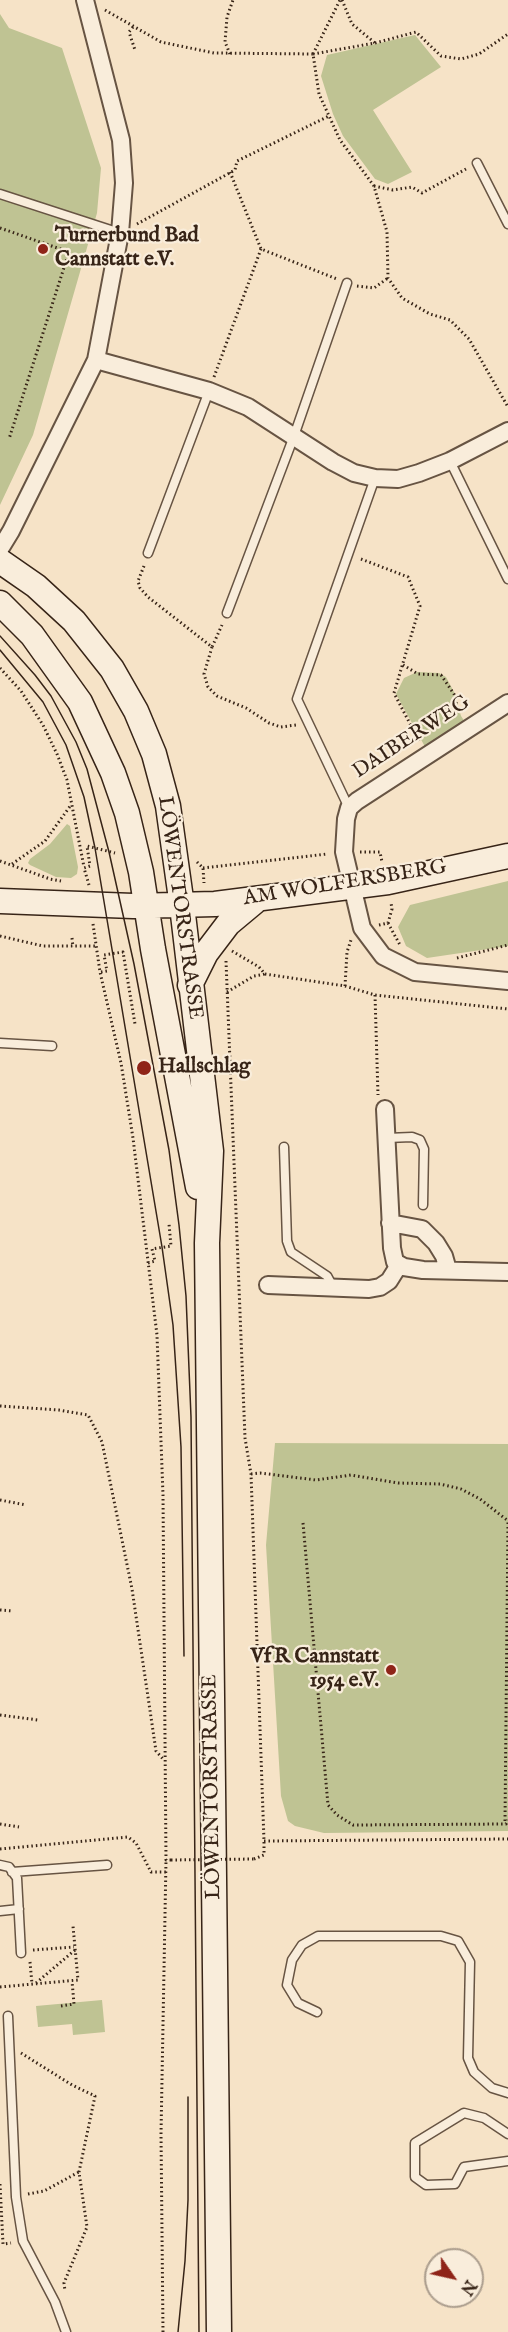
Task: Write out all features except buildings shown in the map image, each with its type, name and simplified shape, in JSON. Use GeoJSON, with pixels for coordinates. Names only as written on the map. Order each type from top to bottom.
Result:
{"type":"FeatureCollection","features":[{"type":"Feature","properties":{"kind":"main road","name":"LÖWENTORSTRASSE"},"geometry":{"type":"LineString","coordinates":[[0,561],[36,586],[74,621],[112,669],[136,711],[154,754],[168,806],[182,906],[211,1151],[207,1243],[219,2332]]}},
{"type":"Feature","properties":{"kind":"main road","name":"LÖWENTORSTRASSE"},"geometry":{"type":"LineString","coordinates":[[0,603],[32,635],[80,702],[113,772],[127,813],[141,872],[193,1151],[207,1243]]}},
{"type":"Feature","properties":{"kind":"main road","name":"AM WOLFERSBERG"},"geometry":{"type":"LineString","coordinates":[[182,906],[351,888],[508,856]]}},
{"type":"Feature","properties":{"kind":"main road"},"geometry":{"type":"LineString","coordinates":[[190,985],[206,953],[228,924],[258,899]]}},
{"type":"Feature","properties":{"kind":"main road"},"geometry":{"type":"LineString","coordinates":[[0,901],[182,906]]}},
{"type":"Feature","properties":{"kind":"street"},"geometry":{"type":"LineString","coordinates":[[0,549],[96,360],[120,233],[124,183],[121,140],[85,0]]}},
{"type":"Feature","properties":{"kind":"street"},"geometry":{"type":"LineString","coordinates":[[96,360],[209,391],[248,407],[333,462],[354,472],[375,478],[398,479],[450,461],[508,431]]}},
{"type":"Feature","properties":{"kind":"street","name":"DAIBERWEG"},"geometry":{"type":"LineString","coordinates":[[362,928],[344,852],[349,808],[508,703]]}},
{"type":"Feature","properties":{"kind":"street"},"geometry":{"type":"LineString","coordinates":[[362,928],[383,956],[415,972],[508,981]]}},
{"type":"Feature","properties":{"kind":"street"},"geometry":{"type":"LineString","coordinates":[[385,1109],[390,1223],[393,1256],[399,1265],[423,1270],[508,1272]]}},
{"type":"Feature","properties":{"kind":"street"},"geometry":{"type":"LineString","coordinates":[[390,1223],[422,1229],[436,1243],[444,1256],[448,1270]]}},
{"type":"Feature","properties":{"kind":"street"},"geometry":{"type":"LineString","coordinates":[[268,1285],[369,1289],[380,1287],[389,1281],[399,1265]]}},
{"type":"Feature","properties":{"kind":"lane"},"geometry":{"type":"LineString","coordinates":[[477,163],[508,224]]}},
{"type":"Feature","properties":{"kind":"lane"},"geometry":{"type":"LineString","coordinates":[[0,194],[120,233]]}},
{"type":"Feature","properties":{"kind":"lane"},"geometry":{"type":"LineString","coordinates":[[227,613],[294,436],[348,283]]}},
{"type":"Feature","properties":{"kind":"lane"},"geometry":{"type":"LineString","coordinates":[[148,552],[209,391]]}},
{"type":"Feature","properties":{"kind":"lane"},"geometry":{"type":"LineString","coordinates":[[450,461],[508,579]]}},
{"type":"Feature","properties":{"kind":"lane"},"geometry":{"type":"LineString","coordinates":[[349,808],[297,699],[375,478]]}},
{"type":"Feature","properties":{"kind":"lane"},"geometry":{"type":"LineString","coordinates":[[0,1043],[52,1046]]}},
{"type":"Feature","properties":{"kind":"lane"},"geometry":{"type":"LineString","coordinates":[[387,1138],[412,1137],[420,1140],[424,1149],[423,1205]]}},
{"type":"Feature","properties":{"kind":"lane"},"geometry":{"type":"LineString","coordinates":[[284,1148],[287,1241],[291,1252],[327,1276],[333,1288]]}},
{"type":"Feature","properties":{"kind":"lane"},"geometry":{"type":"LineString","coordinates":[[0,1864],[9,1867],[17,1878],[25,1952]]}},
{"type":"Feature","properties":{"kind":"lane"},"geometry":{"type":"LineString","coordinates":[[12,1872],[106,1865]]}},
{"type":"Feature","properties":{"kind":"lane"},"geometry":{"type":"LineString","coordinates":[[0,1911],[19,1909]]}},
{"type":"Feature","properties":{"kind":"lane"},"geometry":{"type":"LineString","coordinates":[[317,2012],[298,2003],[288,1985],[292,1960],[302,1945],[318,1936],[441,1936],[458,1941],[470,1962],[468,2058],[474,2072],[492,2088],[508,2093]]}},
{"type":"Feature","properties":{"kind":"lane"},"geometry":{"type":"LineString","coordinates":[[8,2016],[16,2197],[23,2241],[55,2302],[66,2332]]}},
{"type":"Feature","properties":{"kind":"lane"},"geometry":{"type":"LineString","coordinates":[[508,2134],[484,2118],[464,2113],[415,2143],[415,2177],[426,2185],[455,2184],[464,2167],[508,2162]]}},
{"type":"Feature","properties":{"kind":"path"},"geometry":{"type":"LineString","coordinates":[[230,54],[225,42],[227,17],[233,0]]}},
{"type":"Feature","properties":{"kind":"path"},"geometry":{"type":"LineString","coordinates":[[341,0],[352,24],[375,43]]}},
{"type":"Feature","properties":{"kind":"path"},"geometry":{"type":"LineString","coordinates":[[341,0],[313,54],[319,94],[339,140],[374,186],[387,232],[388,278],[402,298],[430,314],[450,320],[470,339],[508,407]]}},
{"type":"Feature","properties":{"kind":"path"},"geometry":{"type":"LineString","coordinates":[[101,7],[161,42],[230,54],[313,54],[375,43],[416,32],[441,56],[461,59],[479,54],[508,34]]}},
{"type":"Feature","properties":{"kind":"path"},"geometry":{"type":"LineString","coordinates":[[133,27],[129,32],[135,50]]}},
{"type":"Feature","properties":{"kind":"path"},"geometry":{"type":"LineString","coordinates":[[120,233],[235,170],[237,160],[329,116]]}},
{"type":"Feature","properties":{"kind":"path"},"geometry":{"type":"LineString","coordinates":[[374,186],[393,190],[412,187],[422,193],[477,163]]}},
{"type":"Feature","properties":{"kind":"path"},"geometry":{"type":"LineString","coordinates":[[209,391],[261,249],[230,172]]}},
{"type":"Feature","properties":{"kind":"path"},"geometry":{"type":"LineString","coordinates":[[0,228],[69,252],[9,439]]}},
{"type":"Feature","properties":{"kind":"path"},"geometry":{"type":"LineString","coordinates":[[261,249],[348,283],[374,288],[388,278]]}},
{"type":"Feature","properties":{"kind":"path"},"geometry":{"type":"LineString","coordinates":[[148,552],[138,581],[140,588],[147,597],[212,646]]}},
{"type":"Feature","properties":{"kind":"path"},"geometry":{"type":"LineString","coordinates":[[348,554],[408,577],[420,606],[394,693],[427,755]]}},
{"type":"Feature","properties":{"kind":"path"},"geometry":{"type":"LineString","coordinates":[[227,613],[212,646],[204,674],[208,687],[217,696],[246,708],[268,723],[281,727],[292,727],[308,721]]}},
{"type":"Feature","properties":{"kind":"path"},"geometry":{"type":"LineString","coordinates":[[403,665],[418,674],[435,673],[445,679],[454,694],[458,713],[468,729]]}},
{"type":"Feature","properties":{"kind":"path"},"geometry":{"type":"LineString","coordinates":[[0,669],[21,691],[43,724],[57,754],[67,780],[84,868]]}},
{"type":"Feature","properties":{"kind":"path"},"geometry":{"type":"LineString","coordinates":[[12,864],[45,841],[70,805]]}},
{"type":"Feature","properties":{"kind":"path"},"geometry":{"type":"LineString","coordinates":[[203,868],[344,852]]}},
{"type":"Feature","properties":{"kind":"path"},"geometry":{"type":"LineString","coordinates":[[0,861],[50,879],[72,883]]}},
{"type":"Feature","properties":{"kind":"path"},"geometry":{"type":"LineString","coordinates":[[80,882],[88,882]]}},
{"type":"Feature","properties":{"kind":"path"},"geometry":{"type":"LineString","coordinates":[[345,986],[349,943],[362,928]]}},
{"type":"Feature","properties":{"kind":"path"},"geometry":{"type":"LineString","coordinates":[[0,936],[43,946],[96,946],[121,1063],[142,1203],[157,1335],[161,1425],[165,1761],[169,1860],[166,1872],[161,2134],[163,2332]]}},
{"type":"Feature","properties":{"kind":"path"},"geometry":{"type":"LineString","coordinates":[[18,941],[24,938]]}},
{"type":"Feature","properties":{"kind":"path"},"geometry":{"type":"LineString","coordinates":[[72,938],[73,947]]}},
{"type":"Feature","properties":{"kind":"path"},"geometry":{"type":"LineString","coordinates":[[447,961],[508,945]]}},
{"type":"Feature","properties":{"kind":"path"},"geometry":{"type":"LineString","coordinates":[[169,1860],[254,1859],[264,1855],[250,1474],[245,1438],[224,950],[235,952],[265,974]]}},
{"type":"Feature","properties":{"kind":"path"},"geometry":{"type":"LineString","coordinates":[[100,972],[107,971],[104,955],[123,952],[135,1024]]}},
{"type":"Feature","properties":{"kind":"path"},"geometry":{"type":"LineString","coordinates":[[227,992],[254,976],[265,974],[345,986],[375,994],[508,1009]]}},
{"type":"Feature","properties":{"kind":"path"},"geometry":{"type":"LineString","coordinates":[[375,994],[379,1102],[385,1109]]}},
{"type":"Feature","properties":{"kind":"path"},"geometry":{"type":"LineString","coordinates":[[148,1263],[155,1261],[152,1249],[171,1246],[169,1224]]}},
{"type":"Feature","properties":{"kind":"path"},"geometry":{"type":"LineString","coordinates":[[0,1407],[59,1410],[88,1415],[102,1442],[132,1589],[156,1751],[165,1761]]}},
{"type":"Feature","properties":{"kind":"path"},"geometry":{"type":"LineString","coordinates":[[250,1474],[260,1473],[316,1480],[351,1475],[398,1483],[440,1484],[461,1489],[480,1499],[508,1521],[506,1824],[353,1825],[337,1815],[328,1805],[303,1523]]}},
{"type":"Feature","properties":{"kind":"path"},"geometry":{"type":"LineString","coordinates":[[0,1500],[26,1505]]}},
{"type":"Feature","properties":{"kind":"path"},"geometry":{"type":"LineString","coordinates":[[0,1610],[13,1611]]}},
{"type":"Feature","properties":{"kind":"path"},"geometry":{"type":"LineString","coordinates":[[0,1715],[38,1720]]}},
{"type":"Feature","properties":{"kind":"path"},"geometry":{"type":"LineString","coordinates":[[0,1824],[19,1827]]}},
{"type":"Feature","properties":{"kind":"path"},"geometry":{"type":"LineString","coordinates":[[0,1849],[128,1837],[136,1843],[151,1872],[166,1872]]}},
{"type":"Feature","properties":{"kind":"path"},"geometry":{"type":"LineString","coordinates":[[264,1841],[508,1839]]}},
{"type":"Feature","properties":{"kind":"path"},"geometry":{"type":"LineString","coordinates":[[0,1987],[78,1980],[73,1926]]}},
{"type":"Feature","properties":{"kind":"path"},"geometry":{"type":"LineString","coordinates":[[25,1952],[75,1949]]}},
{"type":"Feature","properties":{"kind":"path"},"geometry":{"type":"LineString","coordinates":[[33,1984],[75,1949]]}},
{"type":"Feature","properties":{"kind":"path"},"geometry":{"type":"LineString","coordinates":[[30,1962],[33,1984]]}},
{"type":"Feature","properties":{"kind":"path"},"geometry":{"type":"LineString","coordinates":[[61,2006],[74,2004],[72,1981]]}},
{"type":"Feature","properties":{"kind":"path"},"geometry":{"type":"LineString","coordinates":[[9,2049],[18,2051],[95,2097],[79,2172],[87,2227],[64,2283],[66,2296]]}},
{"type":"Feature","properties":{"kind":"path"},"geometry":{"type":"LineString","coordinates":[[44,2191],[79,2172]]}},
{"type":"Feature","properties":{"kind":"path"},"geometry":{"type":"LineString","coordinates":[[0,2184],[3,2244]]}},
{"type":"Feature","properties":{"kind":"green space","name":"Turnerbund Bad Cannstatt e.V."},"geometry":{"type":"Polygon","coordinates":[[[0,14],[9,28],[62,48],[101,168],[97,213],[33,435],[0,505],[0,14]]]}},
{"type":"Feature","properties":{"kind":"green space"},"geometry":{"type":"Polygon","coordinates":[[[415,35],[441,67],[373,110],[412,172],[388,184],[375,179],[343,136],[333,114],[321,76],[327,55],[415,35]]]}},
{"type":"Feature","properties":{"kind":"green space"},"geometry":{"type":"Polygon","coordinates":[[[417,672],[439,673],[446,677],[454,692],[461,716],[469,728],[429,754],[396,694],[404,678],[417,672]]]}},
{"type":"Feature","properties":{"kind":"green space"},"geometry":{"type":"Polygon","coordinates":[[[67,824],[70,826],[78,867],[77,874],[71,878],[56,877],[30,865],[28,863],[30,859],[50,844],[67,824]]]}},
{"type":"Feature","properties":{"kind":"green space"},"geometry":{"type":"Polygon","coordinates":[[[508,881],[508,946],[427,958],[406,946],[398,927],[410,905],[508,881]]]}},
{"type":"Feature","properties":{"kind":"green space","name":"VfR Cannstatt 1954 e.V."},"geometry":{"type":"Polygon","coordinates":[[[275,1443],[508,1444],[508,1831],[324,1833],[295,1826],[288,1821],[281,1796],[266,1545],[275,1443]]]}},
{"type":"Feature","properties":{"kind":"green space"},"geometry":{"type":"Polygon","coordinates":[[[102,2000],[105,2032],[73,2035],[72,2024],[38,2027],[36,2006],[102,2000]]]}},
{"type":"Feature","properties":{"kind":"tram line"},"geometry":{"type":"LineString","coordinates":[[0,636],[51,696],[76,742],[87,769],[109,852],[134,964],[169,1150],[179,1225],[186,1296],[191,1417],[199,2332]]}},
{"type":"Feature","properties":{"kind":"tram line"},"geometry":{"type":"LineString","coordinates":[[0,650],[43,702],[66,745],[84,797],[95,848],[173,1325],[181,1447],[184,1656]]}},
{"type":"Feature","properties":{"kind":"tram line"},"geometry":{"type":"LineString","coordinates":[[178,2332],[188,2200],[188,2097]]}},
{"type":"Feature","properties":{"kind":"place","name":"Turnerbund Bad Cannstatt e.V."},"geometry":{"type":"Point","coordinates":[43,249]}},
{"type":"Feature","properties":{"kind":"place","name":"Hallschlag"},"geometry":{"type":"Point","coordinates":[144,1068]}},
{"type":"Feature","properties":{"kind":"place","name":"VfR Cannstatt 1954 e.V."},"geometry":{"type":"Point","coordinates":[391,1670]}}]}
